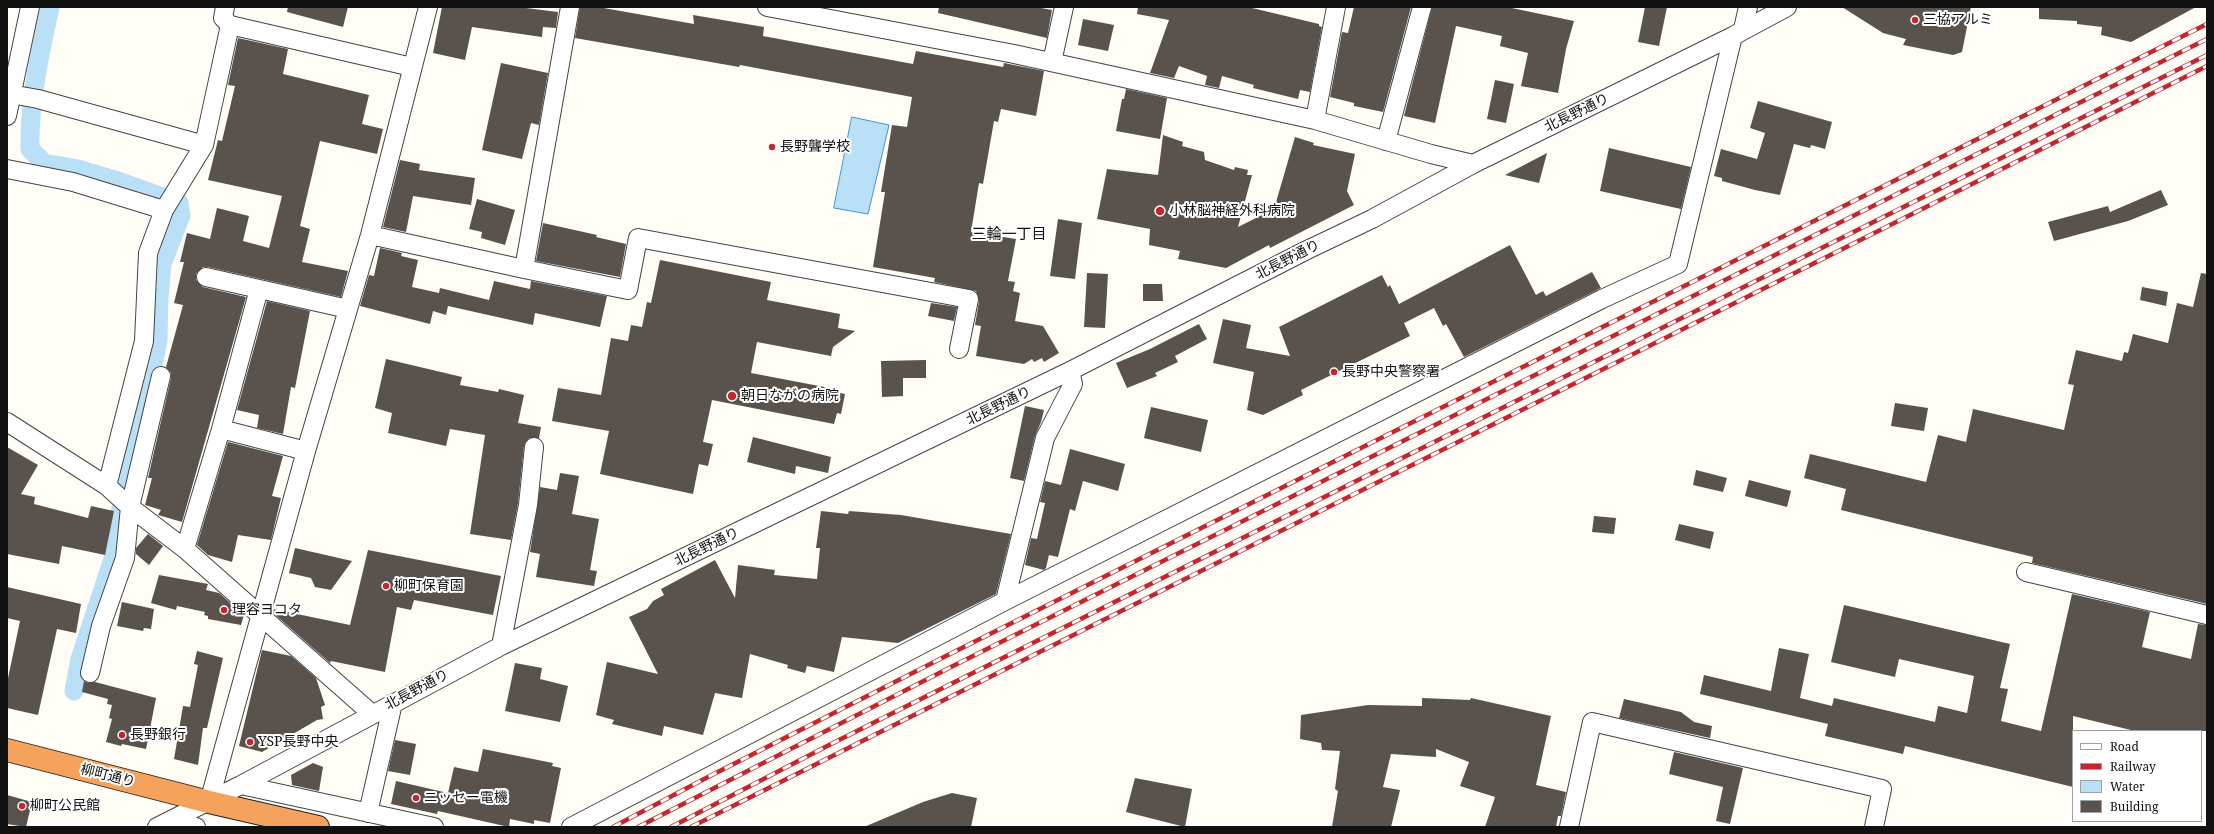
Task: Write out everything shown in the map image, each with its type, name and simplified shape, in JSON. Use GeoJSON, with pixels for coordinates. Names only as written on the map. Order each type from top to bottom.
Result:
{"type":"FeatureCollection","features":[{"type":"Feature","properties":{"kind":"highway","name":"柳町通り"},"geometry":{"type":"LineString","coordinates":[[7,750],[209,802],[318,827]]}},
{"type":"Feature","properties":{"kind":"street"},"geometry":{"type":"LineString","coordinates":[[7,116],[26,97],[30,7]]}},
{"type":"Feature","properties":{"kind":"street"},"geometry":{"type":"LineString","coordinates":[[225,7],[223,18],[230,25],[412,67]]}},
{"type":"Feature","properties":{"kind":"street"},"geometry":{"type":"LineString","coordinates":[[209,802],[306,451],[370,235],[428,7]]}},
{"type":"Feature","properties":{"kind":"street"},"geometry":{"type":"LineString","coordinates":[[524,269],[570,7]]}},
{"type":"Feature","properties":{"kind":"street"},"geometry":{"type":"LineString","coordinates":[[767,7],[820,12],[1315,120],[1431,154],[1473,164]]}},
{"type":"Feature","properties":{"kind":"street"},"geometry":{"type":"LineString","coordinates":[[1052,62],[1064,7]]}},
{"type":"Feature","properties":{"kind":"street"},"geometry":{"type":"LineString","coordinates":[[1315,120],[1336,7]]}},
{"type":"Feature","properties":{"kind":"street"},"geometry":{"type":"LineString","coordinates":[[1386,141],[1422,7]]}},
{"type":"Feature","properties":{"kind":"street"},"geometry":{"type":"LineString","coordinates":[[571,827],[1005,601],[1602,300],[1678,264],[1738,33],[1748,7]]}},
{"type":"Feature","properties":{"kind":"street","name":"北長野通り"},"geometry":{"type":"LineString","coordinates":[[163,824],[209,802],[501,646],[1070,371],[1307,250],[1372,219],[1473,164],[1738,33],[1787,7]]}},
{"type":"Feature","properties":{"kind":"street"},"geometry":{"type":"LineString","coordinates":[[90,673],[101,626],[125,558],[119,497],[144,341],[148,253],[168,202],[204,145],[230,25]]}},
{"type":"Feature","properties":{"kind":"street"},"geometry":{"type":"LineString","coordinates":[[26,97],[204,145]]}},
{"type":"Feature","properties":{"kind":"street"},"geometry":{"type":"LineString","coordinates":[[7,169],[168,202]]}},
{"type":"Feature","properties":{"kind":"street"},"geometry":{"type":"LineString","coordinates":[[370,235],[628,290],[638,238],[969,299],[959,349]]}},
{"type":"Feature","properties":{"kind":"street"},"geometry":{"type":"LineString","coordinates":[[206,277],[348,309]]}},
{"type":"Feature","properties":{"kind":"street"},"geometry":{"type":"LineString","coordinates":[[185,548],[221,429],[259,289]]}},
{"type":"Feature","properties":{"kind":"street"},"geometry":{"type":"LineString","coordinates":[[1005,601],[1045,438],[1073,384],[1070,371]]}},
{"type":"Feature","properties":{"kind":"street"},"geometry":{"type":"LineString","coordinates":[[119,497],[161,376]]}},
{"type":"Feature","properties":{"kind":"street"},"geometry":{"type":"LineString","coordinates":[[7,422],[119,497],[185,548],[372,714]]}},
{"type":"Feature","properties":{"kind":"street"},"geometry":{"type":"LineString","coordinates":[[221,429],[306,451]]}},
{"type":"Feature","properties":{"kind":"street"},"geometry":{"type":"LineString","coordinates":[[501,646],[528,505],[534,446]]}},
{"type":"Feature","properties":{"kind":"street"},"geometry":{"type":"LineString","coordinates":[[2026,572],[2207,616]]}},
{"type":"Feature","properties":{"kind":"street"},"geometry":{"type":"LineString","coordinates":[[368,813],[393,703]]}},
{"type":"Feature","properties":{"kind":"street"},"geometry":{"type":"LineString","coordinates":[[1569,827],[1592,722],[1882,789],[1874,827]]}},
{"type":"Feature","properties":{"kind":"street"},"geometry":{"type":"LineString","coordinates":[[241,785],[434,827]]}},
{"type":"Feature","properties":{"kind":"street"},"geometry":{"type":"LineString","coordinates":[[163,824],[196,827]]}},
{"type":"Feature","properties":{"kind":"water"},"geometry":{"type":"Polygon","coordinates":[[[852,117],[889,125],[868,214],[834,208],[852,117]]]}},
{"type":"Feature","properties":{"kind":"building"},"geometry":{"type":"Polygon","coordinates":[[[288,7],[348,7],[343,27],[287,12],[288,7]]]}},
{"type":"Feature","properties":{"kind":"building"},"geometry":{"type":"Polygon","coordinates":[[[442,7],[518,7],[558,12],[556,28],[543,27],[542,37],[472,27],[465,60],[433,53],[442,7]]]}},
{"type":"Feature","properties":{"kind":"building"},"geometry":{"type":"Polygon","coordinates":[[[580,7],[598,7],[694,24],[693,15],[764,27],[763,36],[913,64],[916,51],[1003,67],[1004,63],[1044,71],[1036,116],[1001,109],[998,122],[994,121],[983,184],[979,183],[971,232],[1016,239],[1008,281],[1015,282],[1013,291],[1020,293],[1015,321],[1043,326],[1059,353],[1044,362],[1042,358],[1034,362],[1032,359],[1024,364],[976,356],[981,326],[975,325],[979,301],[976,291],[934,282],[935,278],[873,267],[885,192],[881,192],[892,125],[907,127],[912,97],[740,65],[739,67],[575,38],[580,7]]]}},
{"type":"Feature","properties":{"kind":"building"},"geometry":{"type":"Polygon","coordinates":[[[939,7],[1036,7],[1052,10],[1047,38],[938,13],[939,7]]]}},
{"type":"Feature","properties":{"kind":"building"},"geometry":{"type":"Polygon","coordinates":[[[1138,7],[1248,7],[1319,24],[1319,26],[1322,27],[1310,92],[1300,90],[1298,99],[1253,88],[1254,85],[1222,76],[1219,88],[1205,85],[1207,76],[1179,66],[1174,78],[1150,73],[1169,20],[1137,14],[1138,7]]]}},
{"type":"Feature","properties":{"kind":"building"},"geometry":{"type":"Polygon","coordinates":[[[1354,7],[1411,7],[1383,112],[1354,106],[1354,103],[1330,97],[1342,32],[1348,33],[1354,7]]]}},
{"type":"Feature","properties":{"kind":"building"},"geometry":{"type":"Polygon","coordinates":[[[1432,7],[1507,7],[1574,21],[1566,49],[1558,93],[1521,86],[1528,53],[1500,46],[1502,36],[1456,26],[1435,123],[1404,116],[1432,7]]]}},
{"type":"Feature","properties":{"kind":"building"},"geometry":{"type":"Polygon","coordinates":[[[1645,7],[1667,7],[1659,46],[1638,42],[1645,7]]]}},
{"type":"Feature","properties":{"kind":"building","name":"三協アルミ"},"geometry":{"type":"Polygon","coordinates":[[[1842,7],[1971,7],[1962,52],[1953,55],[1903,45],[1906,39],[1883,33],[1842,7]]]}},
{"type":"Feature","properties":{"kind":"building"},"geometry":{"type":"Polygon","coordinates":[[[2039,7],[2196,7],[2131,42],[2101,35],[2102,27],[2077,24],[2077,21],[2039,19],[2039,7]]]}},
{"type":"Feature","properties":{"kind":"building"},"geometry":{"type":"Polygon","coordinates":[[[1083,19],[1114,25],[1108,51],[1078,45],[1083,19]]]}},
{"type":"Feature","properties":{"kind":"building"},"geometry":{"type":"Polygon","coordinates":[[[238,38],[288,49],[283,74],[369,95],[362,124],[383,129],[377,154],[320,141],[300,226],[310,229],[302,262],[348,271],[341,297],[208,267],[203,267],[196,274],[196,280],[203,287],[246,297],[182,522],[158,515],[161,510],[145,505],[152,478],[148,478],[171,378],[171,373],[166,367],[183,305],[174,303],[184,262],[180,262],[187,233],[210,239],[217,208],[249,216],[243,241],[269,248],[282,196],[208,180],[218,140],[222,141],[235,86],[228,85],[238,38]]]}},
{"type":"Feature","properties":{"kind":"building"},"geometry":{"type":"Polygon","coordinates":[[[501,63],[548,73],[539,125],[531,123],[522,159],[482,150],[501,63]]]}},
{"type":"Feature","properties":{"kind":"building"},"geometry":{"type":"Polygon","coordinates":[[[1495,80],[1514,84],[1506,123],[1487,119],[1495,80]]]}},
{"type":"Feature","properties":{"kind":"building"},"geometry":{"type":"Polygon","coordinates":[[[1126,89],[1167,98],[1160,139],[1116,131],[1122,99],[1124,99],[1126,89]]]}},
{"type":"Feature","properties":{"kind":"building"},"geometry":{"type":"Polygon","coordinates":[[[1758,101],[1832,122],[1825,149],[1811,145],[1810,148],[1794,144],[1780,195],[1722,181],[1722,178],[1714,176],[1721,149],[1757,159],[1765,133],[1750,128],[1758,101]]]}},
{"type":"Feature","properties":{"kind":"building"},"geometry":{"type":"Polygon","coordinates":[[[1163,135],[1183,142],[1182,146],[1204,152],[1205,160],[1234,170],[1235,167],[1248,170],[1247,175],[1252,175],[1238,227],[1274,209],[1295,137],[1314,143],[1313,145],[1355,154],[1347,191],[1354,205],[1270,248],[1269,245],[1226,268],[1178,259],[1180,251],[1149,245],[1150,229],[1097,219],[1107,169],[1158,175],[1163,135]]]}},
{"type":"Feature","properties":{"kind":"building"},"geometry":{"type":"Polygon","coordinates":[[[1609,148],[1691,167],[1681,209],[1600,191],[1609,148]]]}},
{"type":"Feature","properties":{"kind":"building"},"geometry":{"type":"Polygon","coordinates":[[[1547,153],[1539,183],[1505,175],[1547,153]]]}},
{"type":"Feature","properties":{"kind":"building"},"geometry":{"type":"Polygon","coordinates":[[[400,160],[420,164],[419,170],[475,178],[471,205],[413,196],[406,232],[383,227],[400,160]]]}},
{"type":"Feature","properties":{"kind":"building"},"geometry":{"type":"Polygon","coordinates":[[[2161,190],[2168,205],[2128,221],[2054,241],[2048,222],[2108,206],[2110,212],[2161,190]]]}},
{"type":"Feature","properties":{"kind":"building"},"geometry":{"type":"Polygon","coordinates":[[[477,199],[515,210],[505,245],[481,238],[482,232],[469,229],[477,199]]]}},
{"type":"Feature","properties":{"kind":"building"},"geometry":{"type":"Polygon","coordinates":[[[1058,219],[1082,223],[1075,279],[1050,276],[1058,219]]]}},
{"type":"Feature","properties":{"kind":"building"},"geometry":{"type":"Polygon","coordinates":[[[543,223],[597,235],[596,237],[626,244],[620,277],[536,261],[543,223]]]}},
{"type":"Feature","properties":{"kind":"building"},"geometry":{"type":"Polygon","coordinates":[[[1510,245],[1536,295],[1543,291],[1546,296],[1592,272],[1601,288],[1464,357],[1446,324],[1443,326],[1434,308],[1404,323],[1410,336],[1301,390],[1303,395],[1263,415],[1247,410],[1254,372],[1213,363],[1223,319],[1251,325],[1246,348],[1290,356],[1279,327],[1382,275],[1388,287],[1390,285],[1399,304],[1510,245]]]}},
{"type":"Feature","properties":{"kind":"building"},"geometry":{"type":"Polygon","coordinates":[[[380,248],[402,253],[401,256],[418,260],[412,287],[439,293],[440,288],[489,300],[494,281],[530,289],[531,281],[607,296],[600,327],[535,313],[533,325],[448,306],[446,315],[433,311],[430,324],[360,306],[369,275],[374,276],[380,248]]]}},
{"type":"Feature","properties":{"kind":"building"},"geometry":{"type":"Polygon","coordinates":[[[660,260],[771,282],[767,300],[840,314],[838,328],[855,331],[833,347],[831,356],[757,342],[751,373],[840,390],[840,393],[845,394],[841,414],[837,413],[834,424],[712,400],[703,442],[713,444],[708,466],[699,464],[693,494],[600,474],[609,431],[552,421],[558,388],[601,395],[611,338],[628,341],[631,325],[642,327],[647,302],[651,303],[660,260]]]}},
{"type":"Feature","properties":{"kind":"building"},"geometry":{"type":"Polygon","coordinates":[[[1087,273],[1108,274],[1105,328],[1084,327],[1087,273]]]}},
{"type":"Feature","properties":{"kind":"building"},"geometry":{"type":"Polygon","coordinates":[[[2201,273],[2207,274],[2207,604],[2032,563],[2033,557],[1841,510],[1846,489],[1804,478],[1810,454],[1926,482],[1938,435],[1966,442],[1973,409],[2064,430],[2074,385],[2068,384],[2076,350],[2122,361],[2124,352],[2128,353],[2133,334],[2168,343],[2177,303],[2193,307],[2201,273]]]}},
{"type":"Feature","properties":{"kind":"building"},"geometry":{"type":"Polygon","coordinates":[[[1143,284],[1162,284],[1163,301],[1143,301],[1143,284]]]}},
{"type":"Feature","properties":{"kind":"building"},"geometry":{"type":"Polygon","coordinates":[[[2142,287],[2168,292],[2166,306],[2140,300],[2142,287]]]}},
{"type":"Feature","properties":{"kind":"building"},"geometry":{"type":"Polygon","coordinates":[[[267,301],[310,311],[295,388],[291,387],[283,434],[257,428],[259,415],[237,410],[267,301]]]}},
{"type":"Feature","properties":{"kind":"building"},"geometry":{"type":"Polygon","coordinates":[[[931,303],[957,307],[954,321],[928,316],[931,303]]]}},
{"type":"Feature","properties":{"kind":"building"},"geometry":{"type":"Polygon","coordinates":[[[1199,324],[1207,339],[1175,356],[1178,362],[1155,373],[1157,376],[1127,388],[1116,363],[1150,349],[1199,324]]]}},
{"type":"Feature","properties":{"kind":"building"},"geometry":{"type":"Polygon","coordinates":[[[386,359],[462,377],[460,385],[498,392],[499,389],[524,395],[518,423],[541,427],[539,438],[529,438],[524,446],[518,503],[511,540],[470,534],[485,435],[450,429],[446,446],[388,433],[392,413],[375,408],[386,359]]]}},
{"type":"Feature","properties":{"kind":"building"},"geometry":{"type":"Polygon","coordinates":[[[926,360],[926,378],[903,378],[903,396],[882,397],[881,361],[926,360]]]}},
{"type":"Feature","properties":{"kind":"building"},"geometry":{"type":"Polygon","coordinates":[[[1895,403],[1928,408],[1924,431],[1891,426],[1895,403]]]}},
{"type":"Feature","properties":{"kind":"building"},"geometry":{"type":"Polygon","coordinates":[[[1025,406],[1044,410],[1035,436],[1024,481],[1010,478],[1025,406]]]}},
{"type":"Feature","properties":{"kind":"building"},"geometry":{"type":"Polygon","coordinates":[[[1151,407],[1208,420],[1201,452],[1144,438],[1151,407]]]}},
{"type":"Feature","properties":{"kind":"building"},"geometry":{"type":"Polygon","coordinates":[[[753,437],[831,457],[828,473],[796,466],[795,474],[747,462],[753,437]]]}},
{"type":"Feature","properties":{"kind":"building"},"geometry":{"type":"Polygon","coordinates":[[[228,442],[283,456],[272,496],[281,498],[271,540],[238,535],[232,562],[208,555],[197,545],[228,442]]]}},
{"type":"Feature","properties":{"kind":"building"},"geometry":{"type":"Polygon","coordinates":[[[7,447],[38,465],[21,494],[35,497],[34,504],[88,518],[91,506],[114,511],[105,555],[62,546],[59,564],[7,554],[7,447]]]}},
{"type":"Feature","properties":{"kind":"building"},"geometry":{"type":"Polygon","coordinates":[[[1070,449],[1125,464],[1118,491],[1083,481],[1075,511],[1070,509],[1058,557],[1049,555],[1046,568],[1044,570],[1025,565],[1031,538],[1037,539],[1045,503],[1040,502],[1045,481],[1061,485],[1070,449]]]}},
{"type":"Feature","properties":{"kind":"building"},"geometry":{"type":"Polygon","coordinates":[[[1696,470],[1727,478],[1723,492],[1693,485],[1696,470]]]}},
{"type":"Feature","properties":{"kind":"building"},"geometry":{"type":"Polygon","coordinates":[[[560,473],[579,476],[572,514],[599,519],[590,570],[597,571],[594,586],[536,577],[540,554],[530,552],[540,487],[557,490],[560,473]]]}},
{"type":"Feature","properties":{"kind":"building"},"geometry":{"type":"Polygon","coordinates":[[[1749,480],[1791,491],[1787,507],[1745,496],[1749,480]]]}},
{"type":"Feature","properties":{"kind":"building"},"geometry":{"type":"Polygon","coordinates":[[[821,511],[848,514],[849,511],[901,515],[1011,534],[996,594],[898,643],[842,637],[834,672],[807,666],[805,673],[787,668],[788,665],[750,654],[742,698],[715,693],[703,735],[664,726],[662,736],[612,724],[614,720],[596,715],[607,662],[658,674],[629,617],[647,609],[653,601],[664,595],[661,589],[715,560],[735,598],[738,565],[775,570],[774,575],[817,579],[820,548],[816,548],[821,511]]]}},
{"type":"Feature","properties":{"kind":"building"},"geometry":{"type":"Polygon","coordinates":[[[1594,516],[1616,518],[1614,534],[1592,532],[1594,516]]]}},
{"type":"Feature","properties":{"kind":"building"},"geometry":{"type":"Polygon","coordinates":[[[1679,524],[1714,532],[1710,549],[1675,540],[1679,524]]]}},
{"type":"Feature","properties":{"kind":"building"},"geometry":{"type":"Polygon","coordinates":[[[148,534],[163,546],[149,565],[136,554],[136,548],[148,534]]]}},
{"type":"Feature","properties":{"kind":"building"},"geometry":{"type":"Polygon","coordinates":[[[295,548],[352,561],[331,590],[315,587],[311,578],[289,573],[295,548]]]}},
{"type":"Feature","properties":{"kind":"building"},"geometry":{"type":"Polygon","coordinates":[[[368,550],[501,576],[493,615],[414,600],[411,610],[397,607],[385,672],[331,661],[330,663],[272,612],[273,609],[350,625],[368,550]]]}},
{"type":"Feature","properties":{"kind":"building"},"geometry":{"type":"Polygon","coordinates":[[[159,575],[208,584],[206,590],[219,593],[244,615],[241,625],[208,619],[208,616],[204,615],[205,612],[177,606],[176,610],[151,603],[159,575]]]}},
{"type":"Feature","properties":{"kind":"building"},"geometry":{"type":"Polygon","coordinates":[[[7,587],[81,604],[76,633],[57,629],[38,715],[7,708],[7,683],[20,621],[7,618],[7,587]]]}},
{"type":"Feature","properties":{"kind":"building"},"geometry":{"type":"Polygon","coordinates":[[[2072,594],[2150,612],[2142,647],[2191,659],[2198,624],[2207,625],[2207,731],[2131,730],[2073,716],[2072,787],[1905,746],[1903,754],[1825,736],[1828,724],[1700,694],[1704,675],[1771,691],[1779,648],[1809,654],[1800,698],[1832,706],[1834,698],[1935,722],[1938,706],[1967,713],[1974,676],[1899,659],[1895,677],[1831,662],[1844,605],[2010,644],[2000,688],[2008,689],[2001,721],[2041,731],[2072,594]]]}},
{"type":"Feature","properties":{"kind":"building"},"geometry":{"type":"Polygon","coordinates":[[[122,602],[154,609],[151,629],[144,628],[143,631],[117,626],[122,602]]]}},
{"type":"Feature","properties":{"kind":"building"},"geometry":{"type":"Polygon","coordinates":[[[262,650],[291,656],[316,678],[325,705],[321,707],[323,719],[317,720],[262,752],[239,746],[262,650]]]}},
{"type":"Feature","properties":{"kind":"building"},"geometry":{"type":"Polygon","coordinates":[[[197,651],[223,658],[207,728],[203,728],[198,765],[174,759],[183,706],[190,707],[198,665],[194,664],[197,651]]]}},
{"type":"Feature","properties":{"kind":"building"},"geometry":{"type":"Polygon","coordinates":[[[515,663],[542,668],[540,679],[568,686],[560,722],[505,711],[515,663]]]}},
{"type":"Feature","properties":{"kind":"building"},"geometry":{"type":"Polygon","coordinates":[[[84,681],[88,683],[95,682],[156,698],[146,749],[122,744],[121,746],[106,742],[112,719],[109,718],[112,705],[107,704],[108,699],[82,692],[84,681]]]}},
{"type":"Feature","properties":{"kind":"building"},"geometry":{"type":"Polygon","coordinates":[[[1422,698],[1470,700],[1471,698],[1551,716],[1536,785],[1566,792],[1561,816],[1558,816],[1556,827],[1485,827],[1495,797],[1460,786],[1469,762],[1436,749],[1436,757],[1391,754],[1383,787],[1400,790],[1391,827],[1332,827],[1338,791],[1335,789],[1340,751],[1322,750],[1321,743],[1300,739],[1301,715],[1368,705],[1422,706],[1422,698]]]}},
{"type":"Feature","properties":{"kind":"building"},"geometry":{"type":"Polygon","coordinates":[[[1624,699],[1681,712],[1694,722],[1712,726],[1710,738],[1619,718],[1624,699]]]}},
{"type":"Feature","properties":{"kind":"building"},"geometry":{"type":"Polygon","coordinates":[[[395,740],[416,744],[410,775],[388,771],[395,740]]]}},
{"type":"Feature","properties":{"kind":"building"},"geometry":{"type":"Polygon","coordinates":[[[483,749],[553,763],[552,766],[561,768],[550,823],[534,820],[534,824],[510,819],[509,827],[438,811],[437,814],[391,804],[396,781],[448,793],[454,767],[478,772],[483,749]]]}},
{"type":"Feature","properties":{"kind":"building"},"geometry":{"type":"Polygon","coordinates":[[[1674,752],[1743,768],[1730,824],[1716,821],[1723,787],[1669,774],[1674,752]]]}},
{"type":"Feature","properties":{"kind":"building"},"geometry":{"type":"Polygon","coordinates":[[[313,763],[323,767],[319,791],[292,785],[291,775],[313,763]]]}},
{"type":"Feature","properties":{"kind":"building"},"geometry":{"type":"Polygon","coordinates":[[[1135,778],[1192,789],[1185,827],[1126,812],[1135,778]]]}},
{"type":"Feature","properties":{"kind":"building"},"geometry":{"type":"Polygon","coordinates":[[[952,793],[977,798],[971,827],[864,827],[923,802],[952,793]]]}},
{"type":"Feature","properties":{"kind":"building"},"geometry":{"type":"Polygon","coordinates":[[[7,795],[32,802],[26,827],[7,824],[7,795]]]}},
{"type":"Feature","properties":{"kind":"waterway"},"geometry":{"type":"LineString","coordinates":[[50,7],[33,95],[30,149],[44,163],[78,169],[115,180],[179,203],[181,215],[162,264],[159,298],[158,340],[148,390],[125,479],[114,556],[80,659],[74,691]]}},
{"type":"Feature","properties":{"kind":"railway"},"geometry":{"type":"LineString","coordinates":[[613,827],[944,657],[2207,24]]}},
{"type":"Feature","properties":{"kind":"railway"},"geometry":{"type":"LineString","coordinates":[[638,827],[953,666],[2207,39]]}},
{"type":"Feature","properties":{"kind":"railway"},"geometry":{"type":"LineString","coordinates":[[671,827],[833,743],[2207,55]]}},
{"type":"Feature","properties":{"kind":"railway"},"geometry":{"type":"LineString","coordinates":[[691,827],[2207,66]]}},
{"type":"Feature","properties":{"kind":"place","name":"三協アルミ"},"geometry":{"type":"Point","coordinates":[1915,20]}},
{"type":"Feature","properties":{"kind":"place","name":"長野聾学校"},"geometry":{"type":"Point","coordinates":[772,147]}},
{"type":"Feature","properties":{"kind":"place","name":"小林脳神経外科病院"},"geometry":{"type":"Point","coordinates":[1160,211]}},
{"type":"Feature","properties":{"kind":"place","name":"長野中央警察署"},"geometry":{"type":"Point","coordinates":[1334,372]}},
{"type":"Feature","properties":{"kind":"place","name":"朝日ながの病院"},"geometry":{"type":"Point","coordinates":[732,396]}},
{"type":"Feature","properties":{"kind":"place","name":"柳町保育園"},"geometry":{"type":"Point","coordinates":[386,586]}},
{"type":"Feature","properties":{"kind":"place","name":"理容ヨコタ"},"geometry":{"type":"Point","coordinates":[224,610]}},
{"type":"Feature","properties":{"kind":"place","name":"長野銀行"},"geometry":{"type":"Point","coordinates":[122,735]}},
{"type":"Feature","properties":{"kind":"place","name":"YSP長野中央"},"geometry":{"type":"Point","coordinates":[250,742]}},
{"type":"Feature","properties":{"kind":"place","name":"ニッセー電機"},"geometry":{"type":"Point","coordinates":[416,798]}},
{"type":"Feature","properties":{"kind":"place","name":"柳町公民館"},"geometry":{"type":"Point","coordinates":[22,806]}},
{"type":"Feature","properties":{"kind":"district","name":"三輪一丁目"},"geometry":{"type":"Point","coordinates":[1009,235]}}]}
